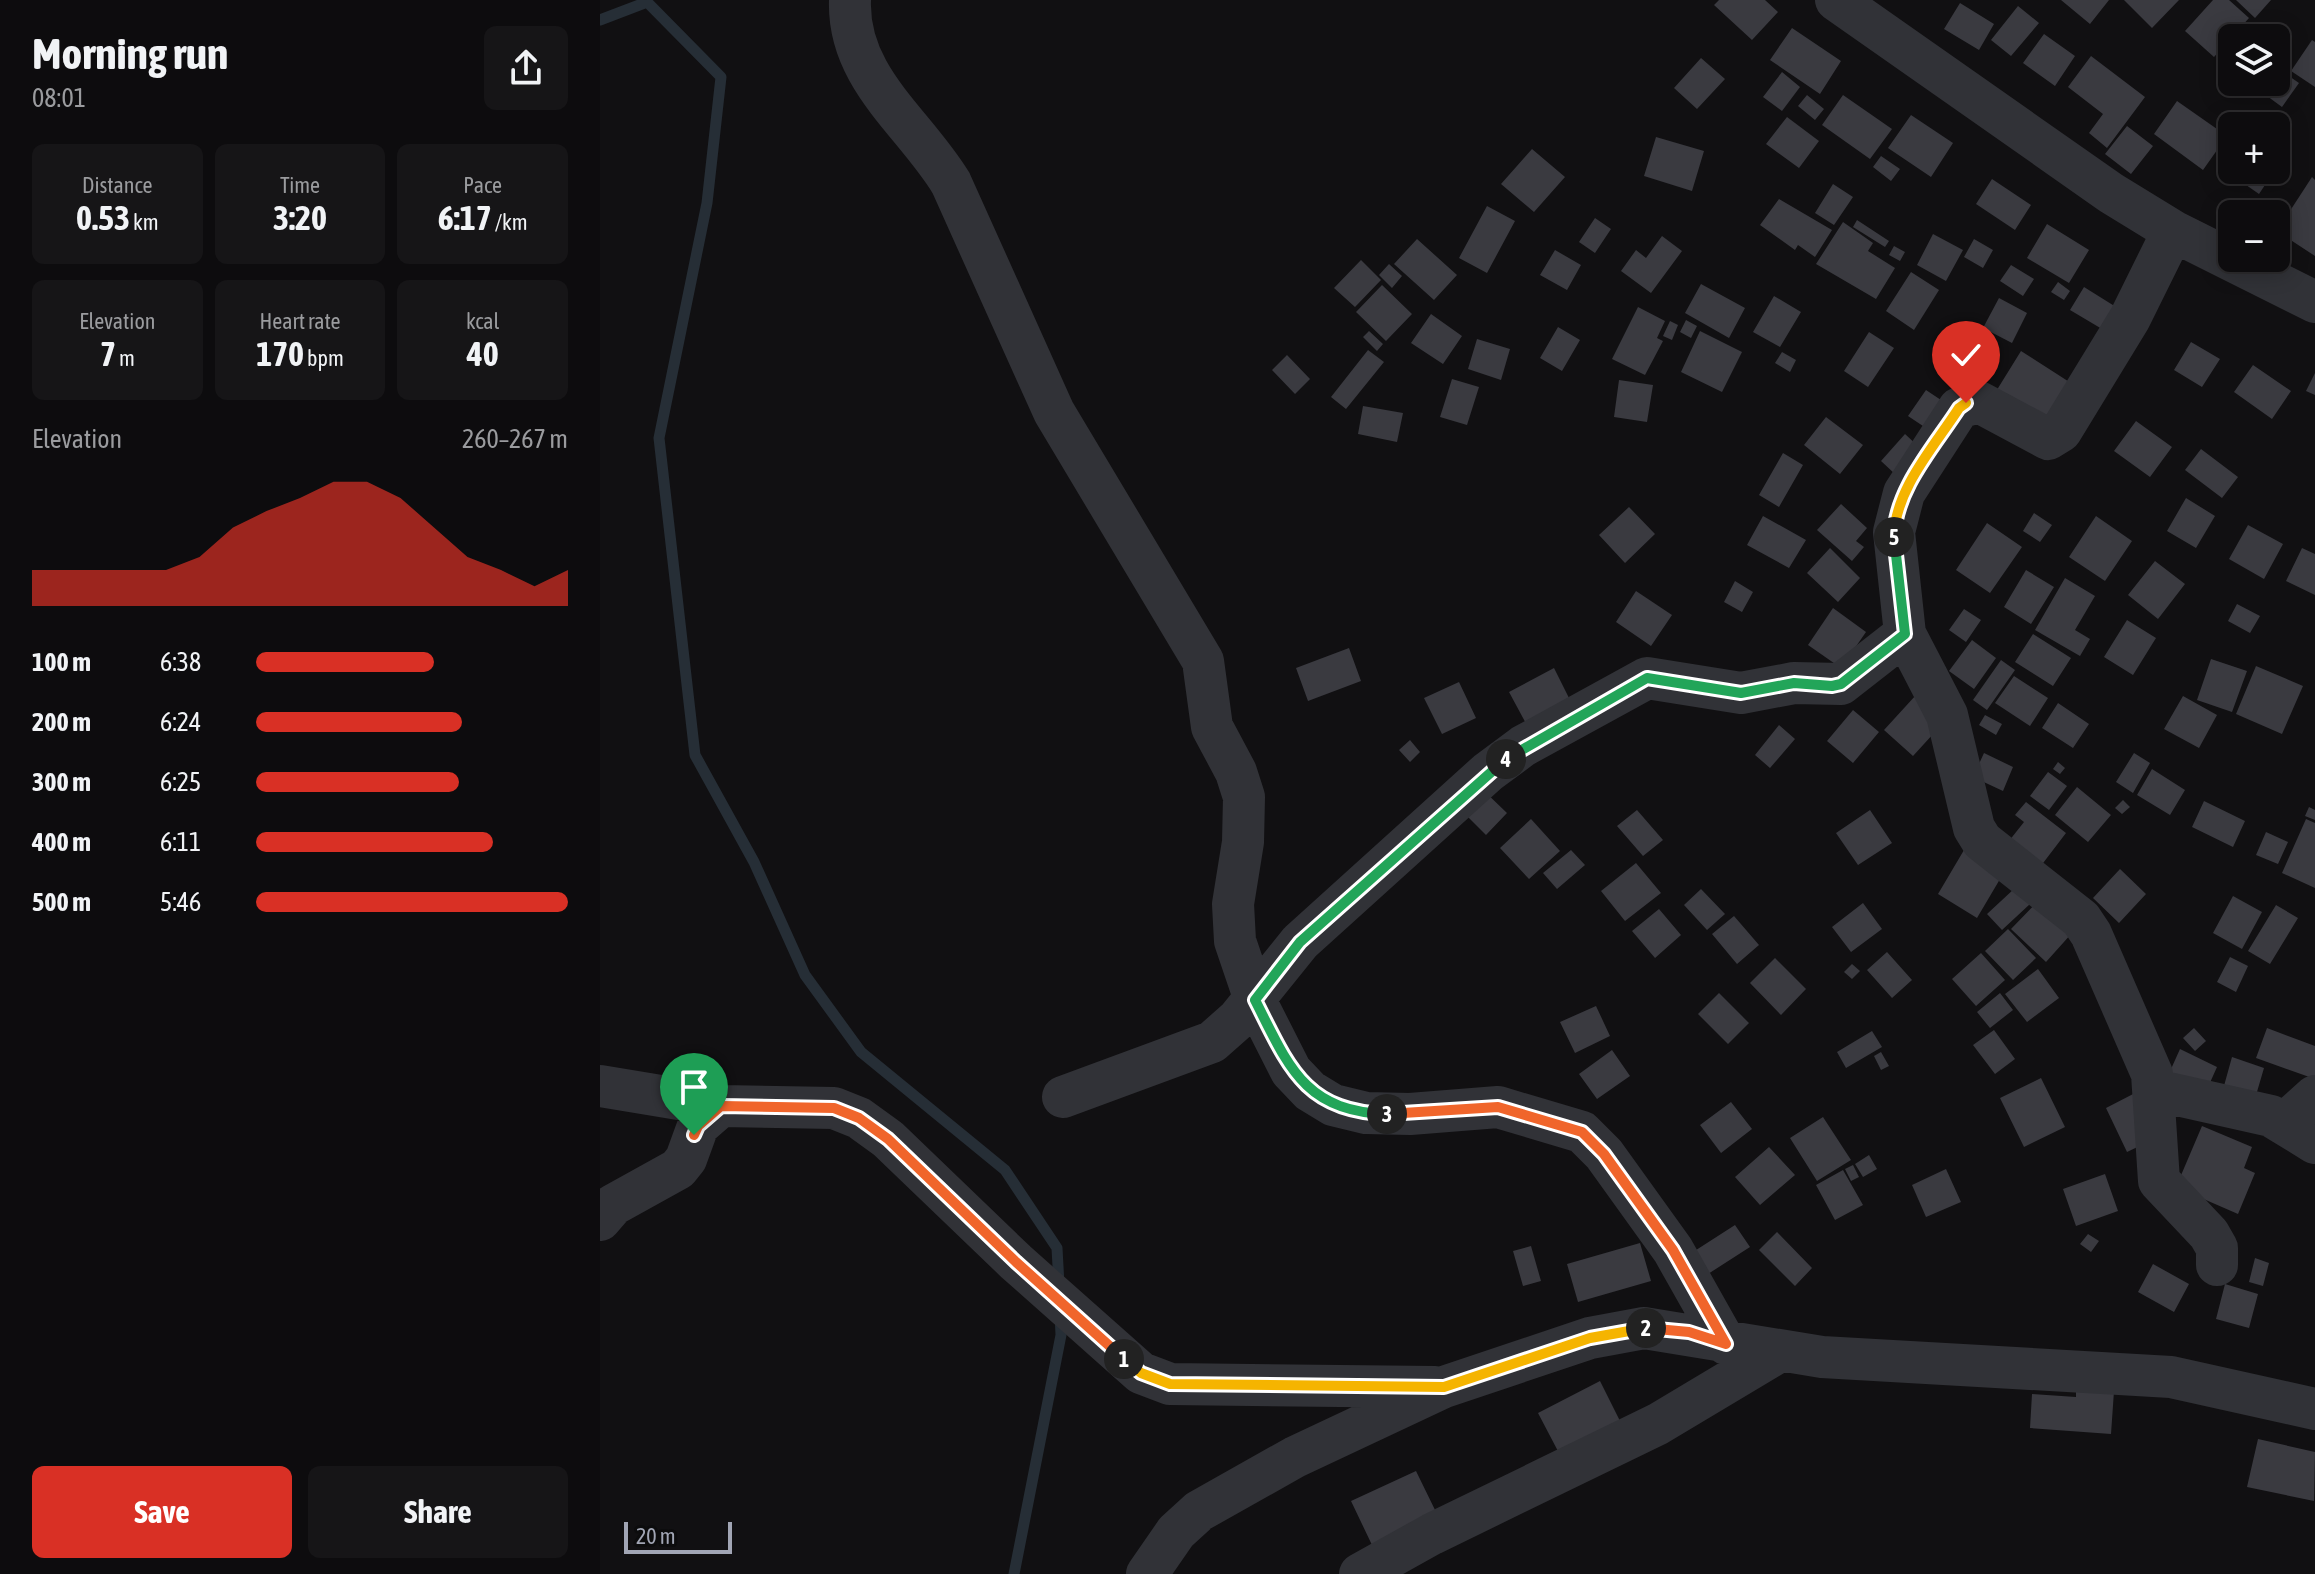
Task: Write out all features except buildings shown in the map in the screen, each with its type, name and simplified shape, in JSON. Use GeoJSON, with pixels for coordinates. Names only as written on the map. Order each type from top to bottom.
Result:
{"type":"FeatureCollection","features":[{"type":"Feature","properties":{"kind":"street"},"geometry":{"type":"LineString","coordinates":[[850,0],[849,22],[859,58],[881,94],[937,160],[951,183],[1054,412],[1203,661],[1212,727],[1236,772],[1244,797],[1243,842],[1233,904],[1235,941],[1255,1000],[1291,1071],[1310,1091],[1333,1105],[1366,1113],[1498,1107],[1582,1132],[1604,1154],[1673,1250],[1726,1344]]}},
{"type":"Feature","properties":{"kind":"street"},"geometry":{"type":"LineString","coordinates":[[1836,0],[2098,184],[2173,231],[2315,302]]}},
{"type":"Feature","properties":{"kind":"street"},"geometry":{"type":"LineString","coordinates":[[2173,231],[2130,318],[2055,436],[2048,439],[1979,402],[1959,408],[1904,493],[1897,511],[1894,552],[1905,634],[1947,715],[1974,828],[1982,841],[2086,926],[2152,1074],[2159,1181],[2209,1234],[2217,1248],[2217,1265]]}},
{"type":"Feature","properties":{"kind":"street"},"geometry":{"type":"LineString","coordinates":[[1063,1097],[1212,1042],[1255,1000],[1300,942],[1488,772],[1523,746],[1647,678],[1741,693],[1794,683],[1832,686],[1841,684],[1905,634]]}},
{"type":"Feature","properties":{"kind":"street"},"geometry":{"type":"LineString","coordinates":[[600,1086],[721,1106],[834,1108],[859,1118],[888,1139],[1016,1262],[1141,1373],[1170,1384],[1444,1387]]}},
{"type":"Feature","properties":{"kind":"street"},"geometry":{"type":"LineString","coordinates":[[2155,1090],[2305,1120]]}},
{"type":"Feature","properties":{"kind":"street"},"geometry":{"type":"LineString","coordinates":[[600,1220],[613,1205],[678,1169],[686,1159],[698,1126],[721,1106]]}},
{"type":"Feature","properties":{"kind":"street"},"geometry":{"type":"LineString","coordinates":[[1147,1574],[1176,1532],[1199,1511],[1295,1457],[1444,1387],[1590,1338],[1644,1328],[1689,1332],[1726,1344],[1780,1351],[1922,1364],[2171,1377],[2315,1409]]}},
{"type":"Feature","properties":{"kind":"street"},"geometry":{"type":"LineString","coordinates":[[1360,1574],[1432,1534],[1658,1424],[1780,1351]]}},
{"type":"Feature","properties":{"kind":"waterway"},"geometry":{"type":"LineString","coordinates":[[600,20],[647,2],[721,77],[707,203],[659,438],[695,755],[754,862],[805,975],[861,1052],[1005,1170],[1057,1248],[1059,1285]]}},
{"type":"Feature","properties":{"kind":"waterway"},"geometry":{"type":"LineString","coordinates":[[1014,1574],[1061,1335],[1060,1314]]}},
{"type":"Feature","properties":{"kind":"route"},"geometry":{"type":"LineString","coordinates":[[694,1135],[698,1126],[721,1106],[834,1108],[859,1118],[888,1139],[1016,1262],[1141,1373],[1170,1384],[1444,1387],[1590,1338],[1644,1328],[1689,1332],[1726,1344],[1673,1250],[1604,1154],[1582,1132],[1498,1107],[1410,1114],[1366,1113],[1333,1105],[1310,1091],[1291,1071],[1255,1000],[1300,942],[1488,772],[1523,746],[1647,678],[1741,693],[1794,683],[1832,686],[1841,684],[1905,634],[1894,552],[1897,511],[1904,493],[1959,408],[1966,403]]}}]}
